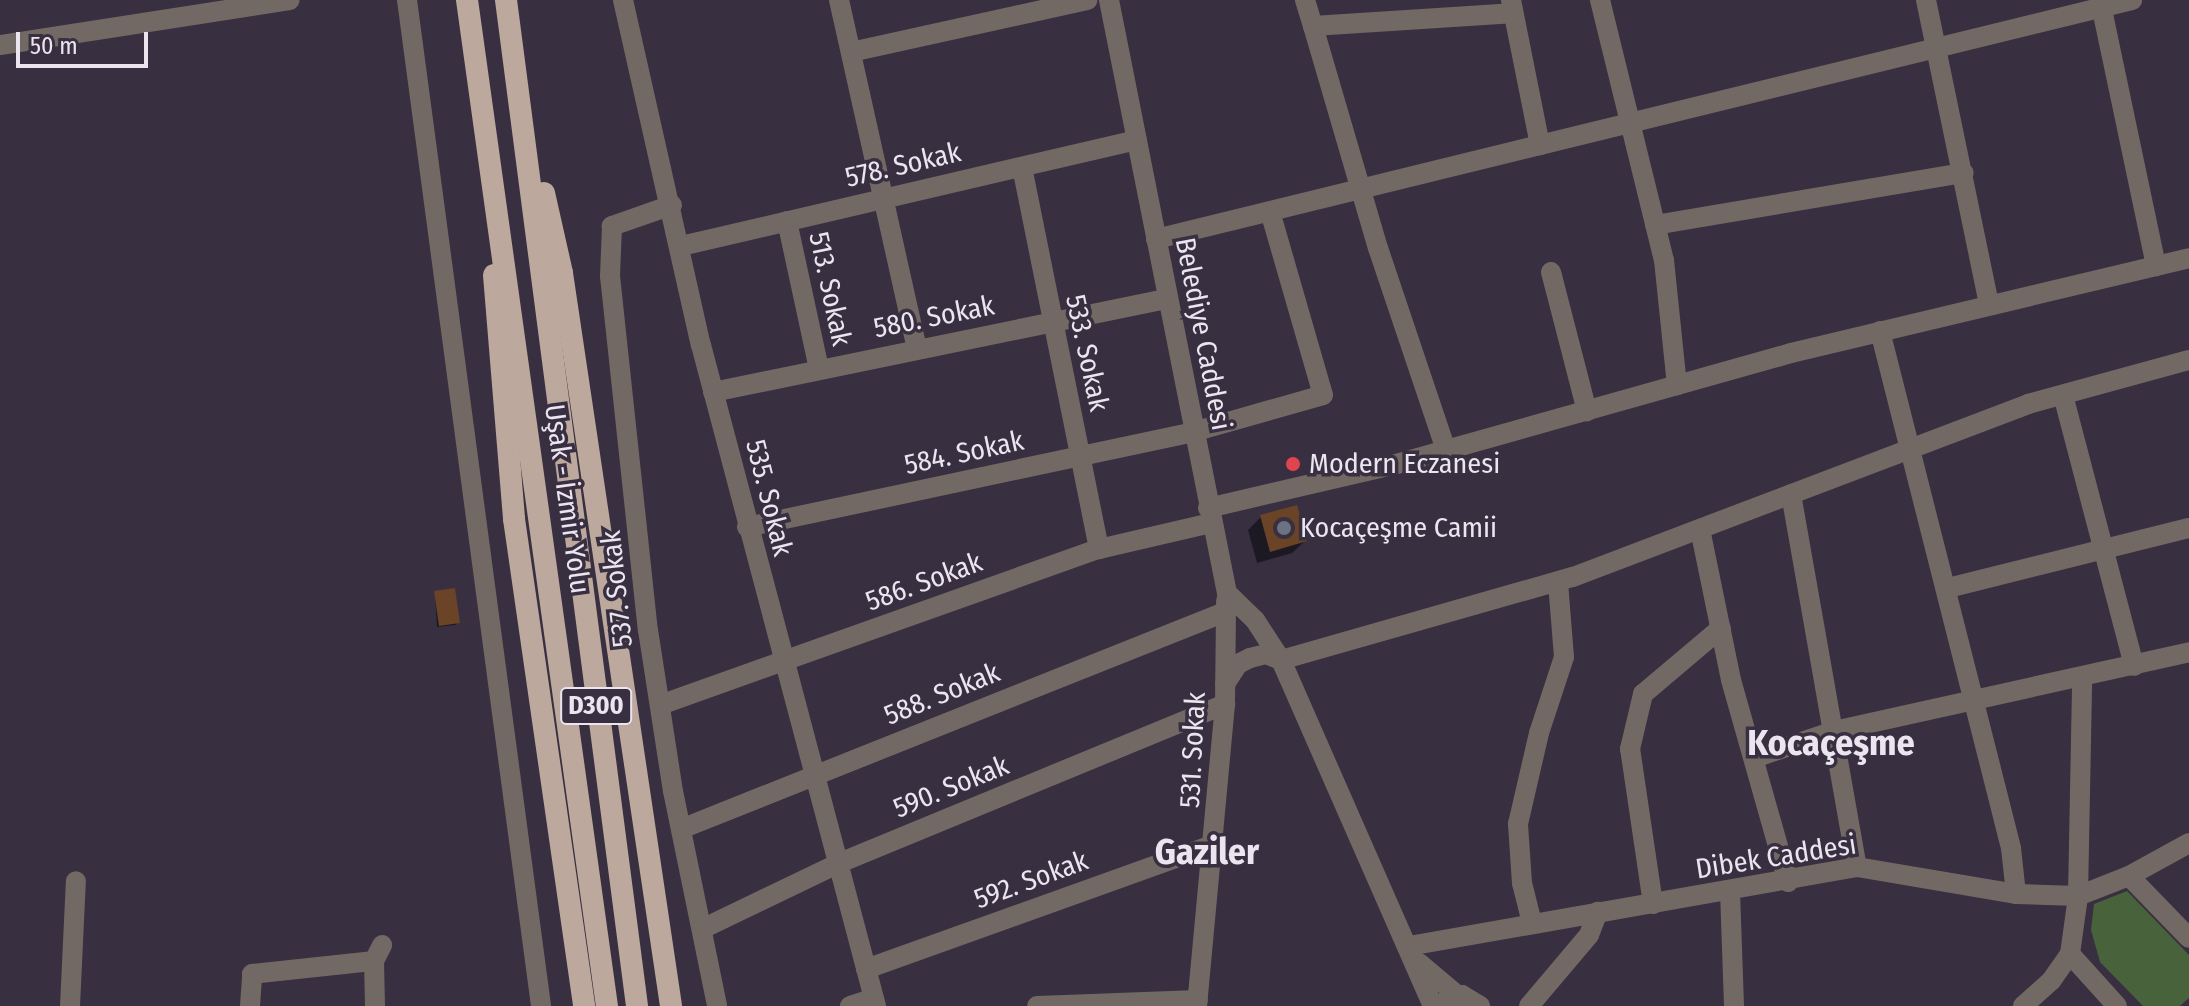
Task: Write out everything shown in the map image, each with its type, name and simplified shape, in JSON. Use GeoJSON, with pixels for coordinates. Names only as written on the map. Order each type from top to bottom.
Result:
{"type":"FeatureCollection","features":[{"type":"Feature","properties":{"kind":"highway","name":"Uşak - İzmir Yolu"},"geometry":{"type":"LineString","coordinates":[[467,0],[607,1006]]}},
{"type":"Feature","properties":{"kind":"highway","name":"Uşak - İzmir Yolu"},"geometry":{"type":"LineString","coordinates":[[506,0],[556,406],[637,1006]]}},
{"type":"Feature","properties":{"kind":"highway"},"geometry":{"type":"LineString","coordinates":[[518,78],[562,273],[671,1006]]}},
{"type":"Feature","properties":{"kind":"highway"},"geometry":{"type":"LineString","coordinates":[[496,205],[494,313],[514,519],[584,1006]]}},
{"type":"Feature","properties":{"kind":"street"},"geometry":{"type":"LineString","coordinates":[[0,45],[290,0]]}},
{"type":"Feature","properties":{"kind":"street"},"geometry":{"type":"LineString","coordinates":[[407,0],[541,1006]]}},
{"type":"Feature","properties":{"kind":"street","name":"535. Sokak"},"geometry":{"type":"LineString","coordinates":[[623,0],[713,392],[875,1002]]}},
{"type":"Feature","properties":{"kind":"street"},"geometry":{"type":"LineString","coordinates":[[839,0],[917,348]]}},
{"type":"Feature","properties":{"kind":"street"},"geometry":{"type":"LineString","coordinates":[[851,52],[1087,0]]}},
{"type":"Feature","properties":{"kind":"street","name":"Belediye Caddesi"},"geometry":{"type":"LineString","coordinates":[[1109,0],[1226,603]]}},
{"type":"Feature","properties":{"kind":"street"},"geometry":{"type":"LineString","coordinates":[[1305,0],[1446,450]]}},
{"type":"Feature","properties":{"kind":"street"},"geometry":{"type":"LineString","coordinates":[[1600,0],[1655,225],[1677,385]]}},
{"type":"Feature","properties":{"kind":"street"},"geometry":{"type":"LineString","coordinates":[[1926,0],[1989,303]]}},
{"type":"Feature","properties":{"kind":"street"},"geometry":{"type":"LineString","coordinates":[[1156,239],[2101,4],[2132,0]]}},
{"type":"Feature","properties":{"kind":"street"},"geometry":{"type":"LineString","coordinates":[[2101,4],[2156,266]]}},
{"type":"Feature","properties":{"kind":"street"},"geometry":{"type":"LineString","coordinates":[[1313,26],[1512,6],[1540,145]]}},
{"type":"Feature","properties":{"kind":"street","name":"578. Sokak"},"geometry":{"type":"LineString","coordinates":[[681,246],[1137,140]]}},
{"type":"Feature","properties":{"kind":"street","name":"533. Sokak"},"geometry":{"type":"LineString","coordinates":[[1022,167],[1099,549]]}},
{"type":"Feature","properties":{"kind":"street"},"geometry":{"type":"LineString","coordinates":[[1655,225],[1964,173]]}},
{"type":"Feature","properties":{"kind":"street","name":"537. Sokak"},"geometry":{"type":"LineString","coordinates":[[672,205],[612,226],[611,251],[660,705],[681,829],[717,1006]]}},
{"type":"Feature","properties":{"kind":"street","name":"584. Sokak"},"geometry":{"type":"LineString","coordinates":[[747,527],[1193,432],[1323,395],[1270,211]]}},
{"type":"Feature","properties":{"kind":"street","name":"513. Sokak"},"geometry":{"type":"LineString","coordinates":[[787,221],[819,369]]}},
{"type":"Feature","properties":{"kind":"street","name":"586. Sokak"},"geometry":{"type":"LineString","coordinates":[[660,705],[1099,549],[1209,516],[1880,331],[2189,258]]}},
{"type":"Feature","properties":{"kind":"street"},"geometry":{"type":"LineString","coordinates":[[1551,272],[1587,411]]}},
{"type":"Feature","properties":{"kind":"street","name":"580. Sokak"},"geometry":{"type":"LineString","coordinates":[[713,392],[1167,299]]}},
{"type":"Feature","properties":{"kind":"street"},"geometry":{"type":"LineString","coordinates":[[1880,331],[1976,702],[2011,848],[2016,894]]}},
{"type":"Feature","properties":{"kind":"street"},"geometry":{"type":"LineString","coordinates":[[1225,694],[1238,664],[1250,658],[1266,654],[1281,660],[1558,582],[2063,395],[2189,360]]}},
{"type":"Feature","properties":{"kind":"street"},"geometry":{"type":"LineString","coordinates":[[2063,395],[2107,551],[2134,666]]}},
{"type":"Feature","properties":{"kind":"street"},"geometry":{"type":"LineString","coordinates":[[1791,494],[1857,867]]}},
{"type":"Feature","properties":{"kind":"street"},"geometry":{"type":"LineString","coordinates":[[1948,588],[2107,551],[2189,528]]}},
{"type":"Feature","properties":{"kind":"street"},"geometry":{"type":"LineString","coordinates":[[1700,529],[1721,628],[1788,882]]}},
{"type":"Feature","properties":{"kind":"street"},"geometry":{"type":"LineString","coordinates":[[1532,923],[1522,883],[1518,824],[1539,733],[1564,657],[1558,582]]}},
{"type":"Feature","properties":{"kind":"street"},"geometry":{"type":"LineString","coordinates":[[1226,603],[1255,620],[1281,660],[1413,953],[1433,1006]]}},
{"type":"Feature","properties":{"kind":"street","name":"531. Sokak"},"geometry":{"type":"LineString","coordinates":[[1198,1003],[1215,844],[1225,694],[1226,603]]}},
{"type":"Feature","properties":{"kind":"street","name":"588. Sokak"},"geometry":{"type":"LineString","coordinates":[[681,829],[1226,603]]}},
{"type":"Feature","properties":{"kind":"street"},"geometry":{"type":"LineString","coordinates":[[1653,904],[1630,749],[1643,694],[1721,628]]}},
{"type":"Feature","properties":{"kind":"street"},"geometry":{"type":"LineString","coordinates":[[1754,758],[1834,731],[2082,679],[2189,652]]}},
{"type":"Feature","properties":{"kind":"street"},"geometry":{"type":"LineString","coordinates":[[2023,1006],[2051,981],[2070,954],[2078,896],[2082,679]]}},
{"type":"Feature","properties":{"kind":"street","name":"590. Sokak"},"geometry":{"type":"LineString","coordinates":[[702,929],[837,864],[1225,694]]}},
{"type":"Feature","properties":{"kind":"street","name":"Dibek Caddesi"},"geometry":{"type":"LineString","coordinates":[[1413,953],[1532,923],[1788,882],[1857,867],[2016,894],[2078,896],[2129,876],[2189,843]]}},
{"type":"Feature","properties":{"kind":"street","name":"592. Sokak"},"geometry":{"type":"LineString","coordinates":[[866,969],[1215,844]]}},
{"type":"Feature","properties":{"kind":"street"},"geometry":{"type":"LineString","coordinates":[[2129,876],[2189,938]]}},
{"type":"Feature","properties":{"kind":"street"},"geometry":{"type":"LineString","coordinates":[[70,1006],[76,881]]}},
{"type":"Feature","properties":{"kind":"street"},"geometry":{"type":"LineString","coordinates":[[1730,891],[1734,1006]]}},
{"type":"Feature","properties":{"kind":"street"},"geometry":{"type":"LineString","coordinates":[[1529,1006],[1589,935],[1598,912]]}},
{"type":"Feature","properties":{"kind":"street"},"geometry":{"type":"LineString","coordinates":[[250,1006],[252,974],[378,953],[375,1006]]}},
{"type":"Feature","properties":{"kind":"street"},"geometry":{"type":"LineString","coordinates":[[1413,953],[1448,1000],[1480,1006]]}},
{"type":"Feature","properties":{"kind":"street"},"geometry":{"type":"LineString","coordinates":[[2070,954],[2117,1006]]}},
{"type":"Feature","properties":{"kind":"street"},"geometry":{"type":"LineString","coordinates":[[850,1006],[875,1002]]}},
{"type":"Feature","properties":{"kind":"street"},"geometry":{"type":"LineString","coordinates":[[1037,1006],[1198,1003]]}},
{"type":"Feature","properties":{"kind":"green space"},"geometry":{"type":"Polygon","coordinates":[[[2127,891],[2189,955],[2189,998],[2180,1006],[2143,1006],[2100,962],[2091,930],[2094,904],[2127,891]]]}},
{"type":"Feature","properties":{"kind":"building","name":"Kocaçeşme Camii"},"geometry":{"type":"Polygon","coordinates":[[[1297,505],[1307,541],[1270,552],[1260,515],[1297,505]]]}},
{"type":"Feature","properties":{"kind":"building"},"geometry":{"type":"Polygon","coordinates":[[[455,588],[460,623],[439,626],[434,591],[455,588]]]}},
{"type":"Feature","properties":{"kind":"place","name":"Modern Eczanesi"},"geometry":{"type":"Point","coordinates":[1293,464]}},
{"type":"Feature","properties":{"kind":"place","name":"Kocaçeşme Camii"},"geometry":{"type":"Point","coordinates":[1284,528]}},
{"type":"Feature","properties":{"kind":"district","name":"Kocaçeşme"},"geometry":{"type":"Point","coordinates":[1831,744]}},
{"type":"Feature","properties":{"kind":"district","name":"Gaziler"},"geometry":{"type":"Point","coordinates":[1207,853]}}]}
